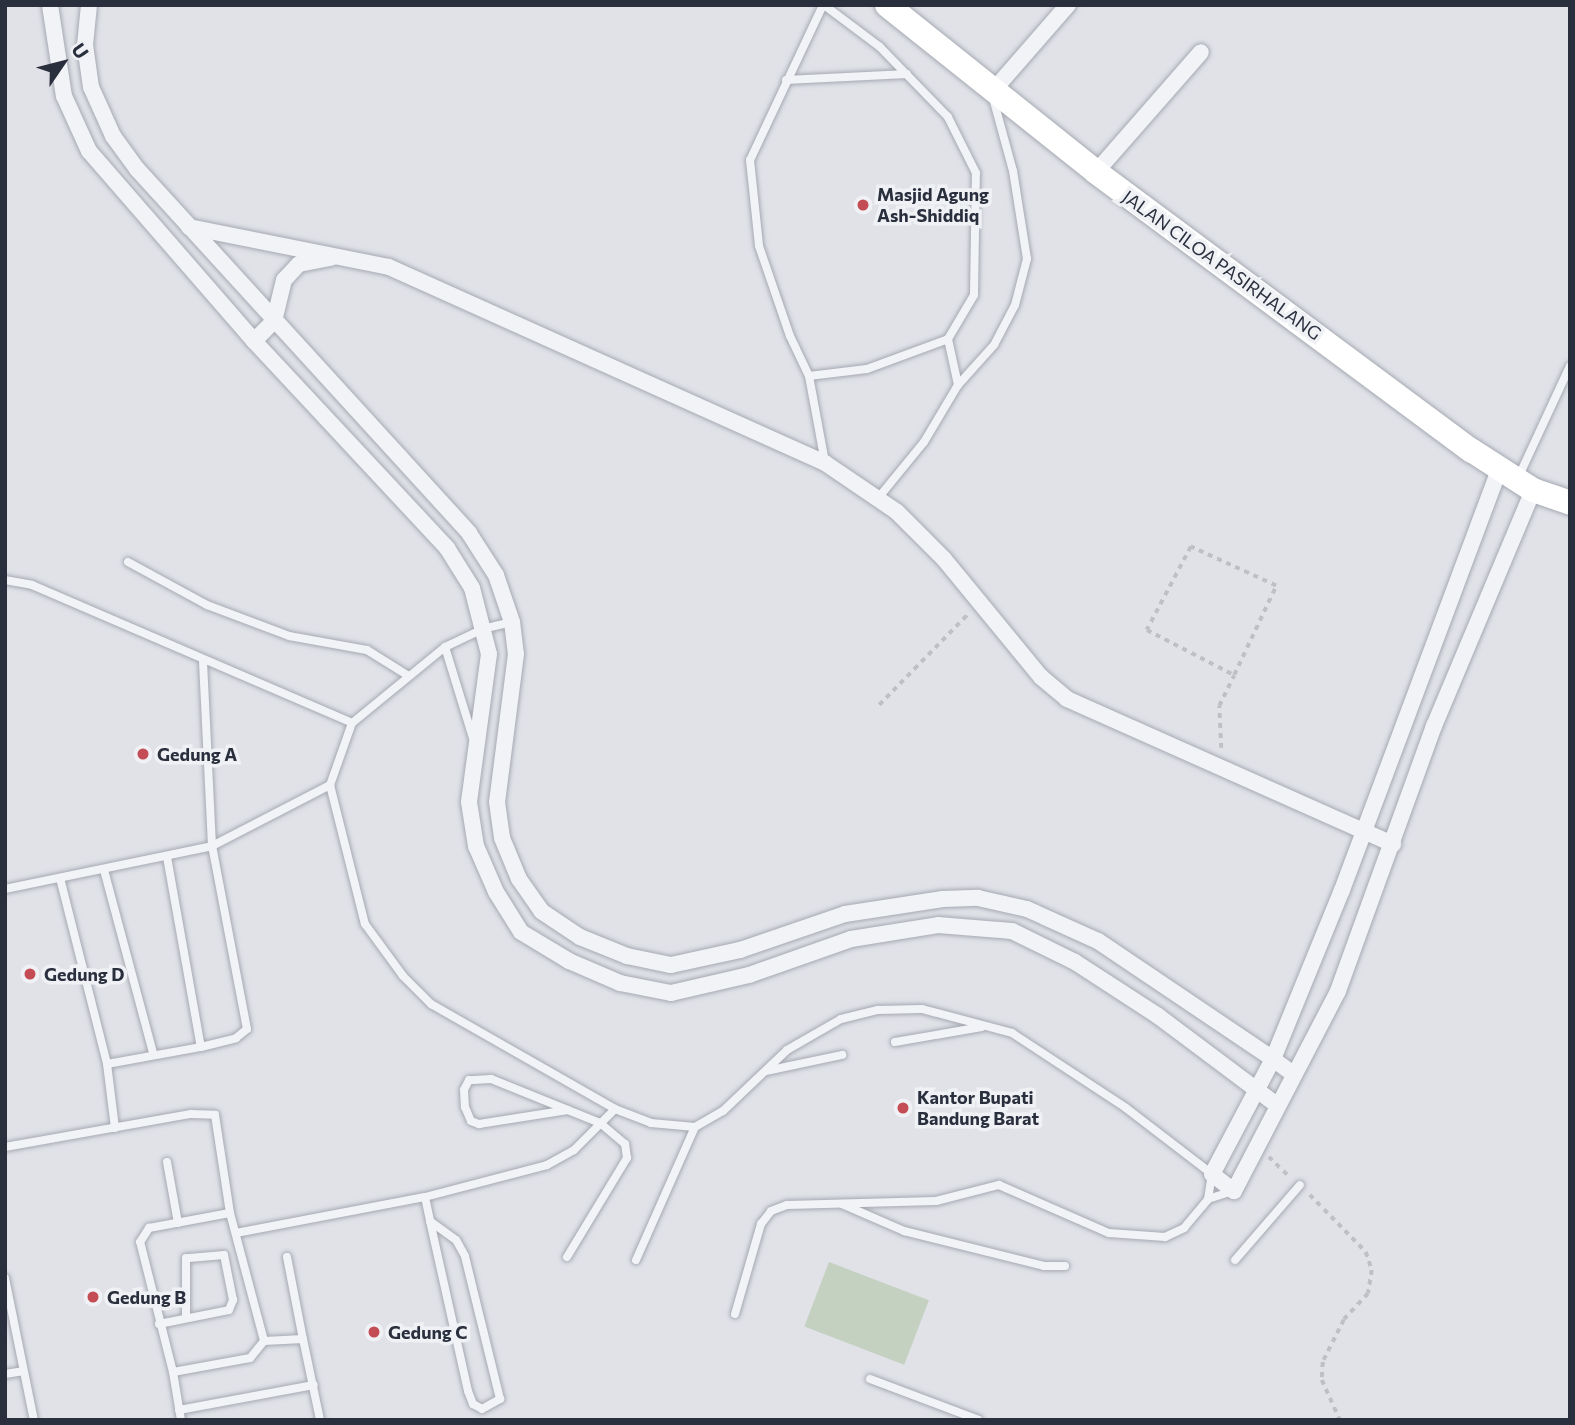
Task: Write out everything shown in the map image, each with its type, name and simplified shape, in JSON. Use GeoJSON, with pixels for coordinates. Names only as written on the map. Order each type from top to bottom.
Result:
{"type":"FeatureCollection","features":[{"type":"Feature","properties":{"kind":"main road","name":"JALAN CILOA PASIRHALANG"},"geometry":{"type":"LineString","coordinates":[[887,5],[992,92],[1096,172],[1516,480],[1570,503]]}},
{"type":"Feature","properties":{"kind":"street"},"geometry":{"type":"LineString","coordinates":[[50,5],[64,96],[89,152],[254,341],[447,548],[472,588],[485,628],[489,654],[468,802],[476,846],[496,892],[521,932],[569,961],[620,983],[671,993],[749,975],[851,939],[938,925],[1012,931],[1075,962],[1147,1009],[1277,1105]]}},
{"type":"Feature","properties":{"kind":"street"},"geometry":{"type":"LineString","coordinates":[[89,5],[85,45],[91,87],[113,136],[189,227],[469,533],[496,575],[512,622],[515,677],[497,802],[502,838],[519,879],[541,911],[580,937],[627,956],[671,965],[740,950],[845,914],[943,899],[978,898],[1027,909],[1098,942],[1292,1073]]}},
{"type":"Feature","properties":{"kind":"street"},"geometry":{"type":"LineString","coordinates":[[992,92],[1068,5]]}},
{"type":"Feature","properties":{"kind":"street"},"geometry":{"type":"LineString","coordinates":[[1096,172],[1200,52]]}},
{"type":"Feature","properties":{"kind":"street"},"geometry":{"type":"LineString","coordinates":[[64,96],[91,87]]}},
{"type":"Feature","properties":{"kind":"street"},"geometry":{"type":"LineString","coordinates":[[189,227],[388,267],[825,463],[878,497],[944,559],[1041,677],[1066,699],[1393,844]]}},
{"type":"Feature","properties":{"kind":"street"},"geometry":{"type":"LineString","coordinates":[[254,341],[274,321],[284,280],[299,264],[341,256]]}},
{"type":"Feature","properties":{"kind":"street"},"geometry":{"type":"LineString","coordinates":[[1516,480],[1393,844],[1338,990],[1292,1073],[1234,1191],[1212,1174],[1273,1059],[1364,831],[1516,480]]}},
{"type":"Feature","properties":{"kind":"lane"},"geometry":{"type":"LineString","coordinates":[[809,376],[867,369],[948,339],[974,295],[976,173],[948,117],[907,74],[824,5],[750,160],[752,202],[759,246],[790,336],[809,376],[825,463]]}},
{"type":"Feature","properties":{"kind":"lane"},"geometry":{"type":"LineString","coordinates":[[786,80],[907,74]]}},
{"type":"Feature","properties":{"kind":"lane"},"geometry":{"type":"LineString","coordinates":[[878,497],[924,442],[958,385],[994,345],[1015,305],[1027,259],[1013,170],[992,92]]}},
{"type":"Feature","properties":{"kind":"lane"},"geometry":{"type":"LineString","coordinates":[[948,339],[958,385]]}},
{"type":"Feature","properties":{"kind":"lane"},"geometry":{"type":"LineString","coordinates":[[1516,480],[1570,366]]}},
{"type":"Feature","properties":{"kind":"lane"},"geometry":{"type":"LineString","coordinates":[[128,562],[208,606],[289,636],[367,650],[407,675]]}},
{"type":"Feature","properties":{"kind":"lane"},"geometry":{"type":"LineString","coordinates":[[5,580],[32,584],[203,662],[352,723]]}},
{"type":"Feature","properties":{"kind":"lane"},"geometry":{"type":"LineString","coordinates":[[512,622],[485,628],[445,647],[407,675],[352,723],[330,785],[365,924],[403,976],[431,1004],[615,1109],[652,1123],[695,1128]]}},
{"type":"Feature","properties":{"kind":"lane"},"geometry":{"type":"LineString","coordinates":[[445,647],[477,743]]}},
{"type":"Feature","properties":{"kind":"lane"},"geometry":{"type":"LineString","coordinates":[[107,1064],[153,1053],[201,1047],[243,1035],[248,1024],[212,846],[203,662]]}},
{"type":"Feature","properties":{"kind":"lane"},"geometry":{"type":"LineString","coordinates":[[5,889],[212,846],[330,785]]}},
{"type":"Feature","properties":{"kind":"lane"},"geometry":{"type":"LineString","coordinates":[[167,857],[201,1047]]}},
{"type":"Feature","properties":{"kind":"lane"},"geometry":{"type":"LineString","coordinates":[[104,870],[153,1053]]}},
{"type":"Feature","properties":{"kind":"lane"},"geometry":{"type":"LineString","coordinates":[[60,878],[107,1064],[116,1128]]}},
{"type":"Feature","properties":{"kind":"lane"},"geometry":{"type":"LineString","coordinates":[[636,1260],[695,1128],[723,1111],[787,1050],[841,1019],[878,1010],[922,1009],[985,1026],[1023,1040],[1126,1108],[1212,1174],[1208,1199],[1184,1228],[1165,1237],[1109,1233],[999,1185],[936,1201],[788,1205],[771,1211],[761,1224],[746,1268],[735,1314]]}},
{"type":"Feature","properties":{"kind":"lane"},"geometry":{"type":"LineString","coordinates":[[895,1042],[985,1026]]}},
{"type":"Feature","properties":{"kind":"lane"},"geometry":{"type":"LineString","coordinates":[[763,1072],[842,1055]]}},
{"type":"Feature","properties":{"kind":"lane"},"geometry":{"type":"LineString","coordinates":[[567,1257],[628,1158],[625,1144],[600,1123],[568,1110],[491,1079],[469,1080],[464,1090],[465,1107],[471,1121],[479,1124],[568,1110]]}},
{"type":"Feature","properties":{"kind":"lane"},"geometry":{"type":"LineString","coordinates":[[236,1233],[425,1197],[547,1165],[574,1150],[615,1109]]}},
{"type":"Feature","properties":{"kind":"lane"},"geometry":{"type":"LineString","coordinates":[[5,1147],[206,1112],[215,1115],[230,1213],[264,1341]]}},
{"type":"Feature","properties":{"kind":"lane"},"geometry":{"type":"LineString","coordinates":[[167,1163],[178,1223]]}},
{"type":"Feature","properties":{"kind":"lane"},"geometry":{"type":"LineString","coordinates":[[1235,1260],[1300,1185]]}},
{"type":"Feature","properties":{"kind":"lane"},"geometry":{"type":"LineString","coordinates":[[1208,1199],[1234,1191]]}},
{"type":"Feature","properties":{"kind":"lane"},"geometry":{"type":"LineString","coordinates":[[425,1197],[430,1221],[468,1391],[473,1404],[482,1409],[500,1399],[465,1256],[456,1240],[430,1221]]}},
{"type":"Feature","properties":{"kind":"lane"},"geometry":{"type":"LineString","coordinates":[[839,1203],[904,1231],[1044,1266],[1065,1266]]}},
{"type":"Feature","properties":{"kind":"lane"},"geometry":{"type":"LineString","coordinates":[[181,1420],[173,1372],[140,1242],[149,1228],[230,1213]]}},
{"type":"Feature","properties":{"kind":"lane"},"geometry":{"type":"LineString","coordinates":[[159,1324],[229,1310],[232,1305],[224,1255],[186,1258],[186,1318]]}},
{"type":"Feature","properties":{"kind":"lane"},"geometry":{"type":"LineString","coordinates":[[287,1257],[320,1420]]}},
{"type":"Feature","properties":{"kind":"lane"},"geometry":{"type":"LineString","coordinates":[[5,1278],[34,1420]]}},
{"type":"Feature","properties":{"kind":"lane"},"geometry":{"type":"LineString","coordinates":[[173,1372],[250,1358],[264,1341],[303,1339]]}},
{"type":"Feature","properties":{"kind":"lane"},"geometry":{"type":"LineString","coordinates":[[5,1374],[23,1371]]}},
{"type":"Feature","properties":{"kind":"lane"},"geometry":{"type":"LineString","coordinates":[[870,1379],[979,1420]]}},
{"type":"Feature","properties":{"kind":"lane"},"geometry":{"type":"LineString","coordinates":[[179,1410],[314,1385]]}},
{"type":"Feature","properties":{"kind":"path"},"geometry":{"type":"LineString","coordinates":[[1223,768],[1219,706],[1234,675],[1276,586],[1191,547],[1147,630],[1234,675]]}},
{"type":"Feature","properties":{"kind":"path"},"geometry":{"type":"LineString","coordinates":[[879,705],[979,602]]}},
{"type":"Feature","properties":{"kind":"path"},"geometry":{"type":"LineString","coordinates":[[1257,1147],[1350,1232],[1366,1252],[1372,1269],[1368,1294],[1337,1331],[1323,1362],[1322,1381],[1340,1420]]}},
{"type":"Feature","properties":{"kind":"green space"},"geometry":{"type":"Polygon","coordinates":[[[829,1262],[929,1300],[904,1365],[804,1326],[829,1262]]]}},
{"type":"Feature","properties":{"kind":"place","name":"Masjid Agung Ash-Shiddiq"},"geometry":{"type":"Point","coordinates":[863,205]}},
{"type":"Feature","properties":{"kind":"place","name":"Gedung A"},"geometry":{"type":"Point","coordinates":[143,754]}},
{"type":"Feature","properties":{"kind":"place","name":"Gedung D"},"geometry":{"type":"Point","coordinates":[30,974]}},
{"type":"Feature","properties":{"kind":"place","name":"Kantor Bupati Bandung Barat"},"geometry":{"type":"Point","coordinates":[903,1108]}},
{"type":"Feature","properties":{"kind":"place","name":"Gedung B"},"geometry":{"type":"Point","coordinates":[93,1297]}},
{"type":"Feature","properties":{"kind":"place","name":"Gedung C"},"geometry":{"type":"Point","coordinates":[374,1332]}}]}
